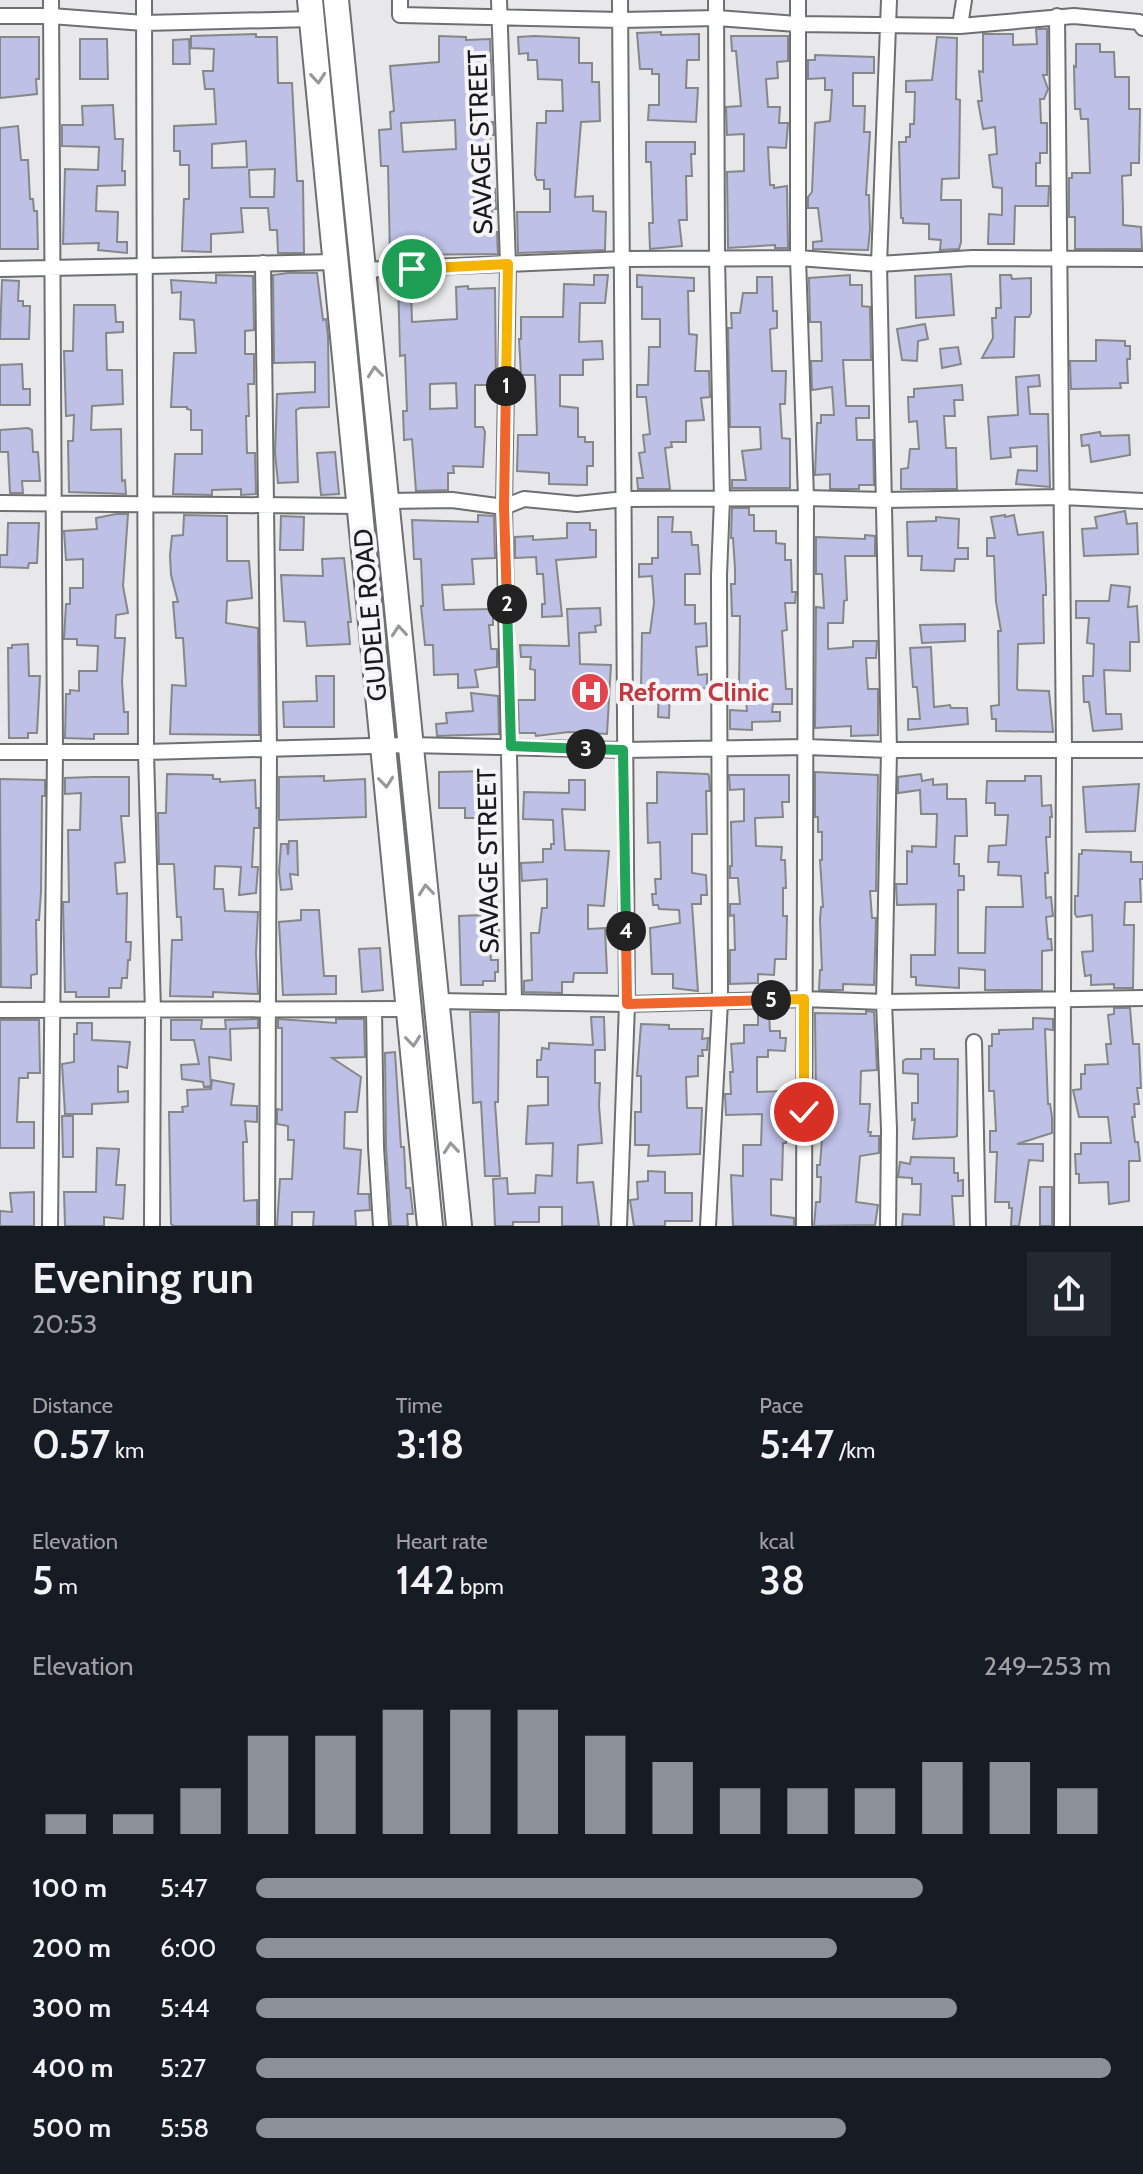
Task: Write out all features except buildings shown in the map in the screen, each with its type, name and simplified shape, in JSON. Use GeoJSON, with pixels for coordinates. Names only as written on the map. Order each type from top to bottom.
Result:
{"type":"FeatureCollection","features":[{"type":"Feature","properties":{"kind":"highway","name":"GUDELE ROAD"},"geometry":{"type":"LineString","coordinates":[[336,0],[459,1226]]}},
{"type":"Feature","properties":{"kind":"highway","name":"GUDELE ROAD"},"geometry":{"type":"LineString","coordinates":[[311,10],[430,1226]]}},
{"type":"Feature","properties":{"kind":"street"},"geometry":{"type":"LineString","coordinates":[[50,1226],[55,753],[51,0]]}},
{"type":"Feature","properties":{"kind":"street"},"geometry":{"type":"LineString","coordinates":[[144,0],[146,752],[153,1012],[152,1226]]}},
{"type":"Feature","properties":{"kind":"street"},"geometry":{"type":"LineString","coordinates":[[400,0],[400,15],[621,20],[717,18],[797,24],[960,26],[1057,16],[1142,24]]}},
{"type":"Feature","properties":{"kind":"street","name":"SAVAGE STREET"},"geometry":{"type":"LineString","coordinates":[[499,0],[508,264],[504,507],[514,1001]]}},
{"type":"Feature","properties":{"kind":"street"},"geometry":{"type":"LineString","coordinates":[[619,1226],[627,1004],[620,0]]}},
{"type":"Feature","properties":{"kind":"street"},"geometry":{"type":"LineString","coordinates":[[708,1226],[720,1002],[719,575],[722,499],[716,0]]}},
{"type":"Feature","properties":{"kind":"street"},"geometry":{"type":"LineString","coordinates":[[798,0],[798,258],[806,498],[804,1226]]}},
{"type":"Feature","properties":{"kind":"street"},"geometry":{"type":"LineString","coordinates":[[888,1226],[889,1129],[884,1002],[889,750],[879,264],[889,0]]}},
{"type":"Feature","properties":{"kind":"street"},"geometry":{"type":"LineString","coordinates":[[960,26],[964,0]]}},
{"type":"Feature","properties":{"kind":"street"},"geometry":{"type":"LineString","coordinates":[[0,16],[51,16],[144,23],[311,10]]}},
{"type":"Feature","properties":{"kind":"street"},"geometry":{"type":"LineString","coordinates":[[1057,16],[1063,497],[1065,1000],[1062,1226]]}},
{"type":"Feature","properties":{"kind":"street"},"geometry":{"type":"LineString","coordinates":[[362,270],[624,259],[798,258],[879,264],[972,258],[1143,259]]}},
{"type":"Feature","properties":{"kind":"street"},"geometry":{"type":"LineString","coordinates":[[0,269],[336,262]]}},
{"type":"Feature","properties":{"kind":"street"},"geometry":{"type":"LineString","coordinates":[[263,263],[269,749],[267,1226]]}},
{"type":"Feature","properties":{"kind":"street"},"geometry":{"type":"LineString","coordinates":[[388,501],[452,500],[504,507],[524,499],[577,504],[625,499],[806,498],[1063,497],[1143,501]]}},
{"type":"Feature","properties":{"kind":"street"},"geometry":{"type":"LineString","coordinates":[[0,503],[361,506]]}},
{"type":"Feature","properties":{"kind":"street"},"geometry":{"type":"LineString","coordinates":[[0,752],[146,752],[409,745],[623,750],[806,747],[1143,750]]}},
{"type":"Feature","properties":{"kind":"street"},"geometry":{"type":"LineString","coordinates":[[438,1001],[627,1004],[804,999],[884,1002],[1143,998]]}},
{"type":"Feature","properties":{"kind":"street"},"geometry":{"type":"LineString","coordinates":[[374,1009],[376,1147],[381,1226]]}},
{"type":"Feature","properties":{"kind":"street"},"geometry":{"type":"LineString","coordinates":[[0,1010],[409,1009]]}},
{"type":"Feature","properties":{"kind":"street"},"geometry":{"type":"LineString","coordinates":[[974,1042],[978,1226]]}},
{"type":"Feature","properties":{"kind":"place","name":"Reform Clinic"},"geometry":{"type":"Point","coordinates":[590,692]}},
{"type":"Feature","properties":{"kind":"route"},"geometry":{"type":"LineString","coordinates":[[412,269],[508,264],[504,507],[511,746],[623,750],[627,1004],[804,999],[804,1112]]}}]}
